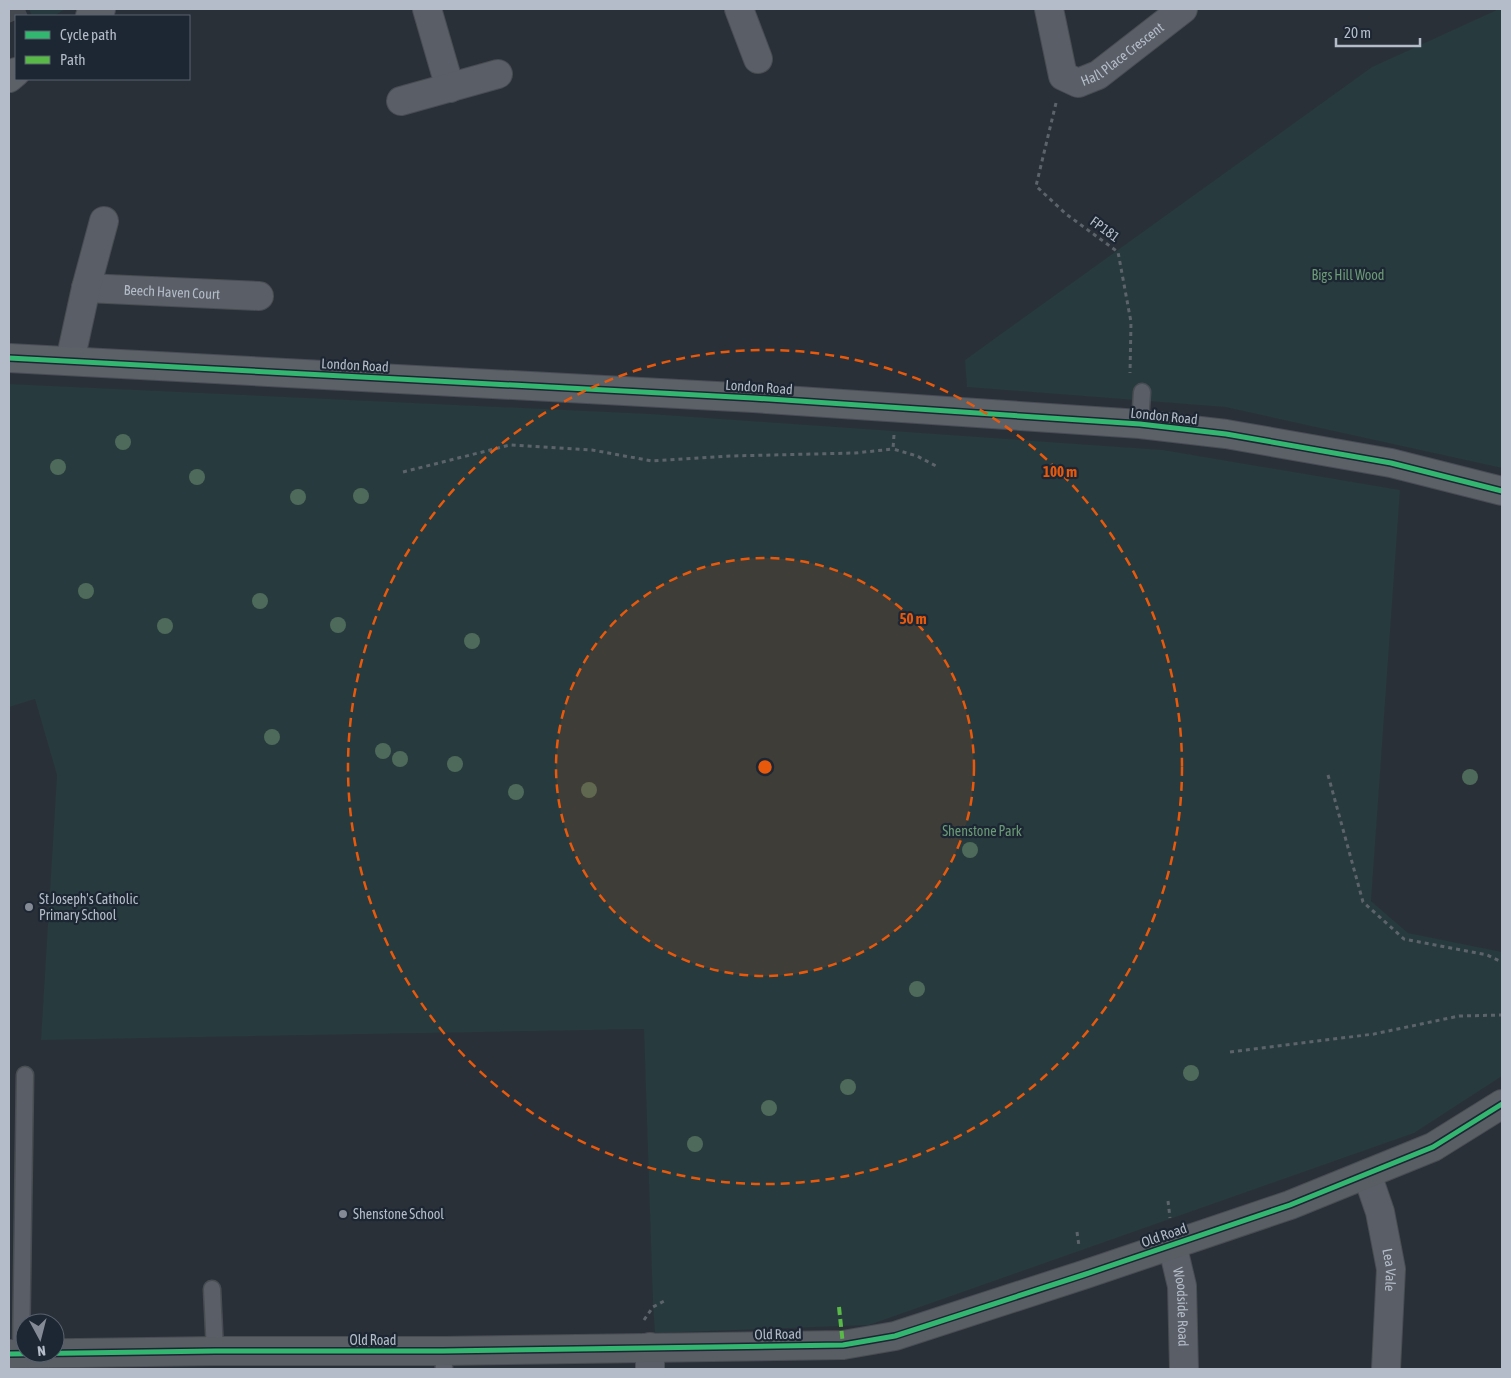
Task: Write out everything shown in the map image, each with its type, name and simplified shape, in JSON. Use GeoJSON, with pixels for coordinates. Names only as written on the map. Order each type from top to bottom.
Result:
{"type":"FeatureCollection","features":[{"type":"Feature","properties":{"kind":"main road","name":"London Road"},"geometry":{"type":"LineString","coordinates":[[9,358],[695,394],[1140,424],[1226,434],[1391,462],[1502,491]]}},
{"type":"Feature","properties":{"kind":"street"},"geometry":{"type":"LineString","coordinates":[[427,9],[450,88]]}},
{"type":"Feature","properties":{"kind":"street"},"geometry":{"type":"LineString","coordinates":[[739,9],[758,59]]}},
{"type":"Feature","properties":{"kind":"street","name":"Hall Place Crescent"},"geometry":{"type":"LineString","coordinates":[[1049,9],[1063,76],[1078,83],[1098,75],[1182,9]]}},
{"type":"Feature","properties":{"kind":"street"},"geometry":{"type":"LineString","coordinates":[[401,101],[498,74]]}},
{"type":"Feature","properties":{"kind":"street"},"geometry":{"type":"LineString","coordinates":[[70,361],[86,288],[104,221]]}},
{"type":"Feature","properties":{"kind":"street","name":"Beech Haven Court"},"geometry":{"type":"LineString","coordinates":[[86,288],[259,296]]}},
{"type":"Feature","properties":{"kind":"street","name":"Old Road"},"geometry":{"type":"LineString","coordinates":[[65,1353],[215,1351],[443,1360],[650,1358],[843,1345],[895,1336],[1290,1205],[1433,1147],[1502,1104]]}},
{"type":"Feature","properties":{"kind":"street","name":"Lea Vale"},"geometry":{"type":"LineString","coordinates":[[1367,1174],[1380,1212],[1391,1269],[1386,1369]]}},
{"type":"Feature","properties":{"kind":"street","name":"Woodside Road"},"geometry":{"type":"LineString","coordinates":[[1172,1244],[1182,1286],[1184,1369]]}},
{"type":"Feature","properties":{"kind":"lane"},"geometry":{"type":"LineString","coordinates":[[1140,424],[1142,392]]}},
{"type":"Feature","properties":{"kind":"lane"},"geometry":{"type":"LineString","coordinates":[[16,1313],[25,1075]]}},
{"type":"Feature","properties":{"kind":"lane"},"geometry":{"type":"LineString","coordinates":[[212,1289],[215,1351]]}},
{"type":"Feature","properties":{"kind":"path"},"geometry":{"type":"LineString","coordinates":[[893,449],[895,407]]}},
{"type":"Feature","properties":{"kind":"path"},"geometry":{"type":"LineString","coordinates":[[403,472],[510,445],[592,450],[652,461],[730,456],[855,453],[893,449],[917,456],[936,466]]}},
{"type":"Feature","properties":{"kind":"path"},"geometry":{"type":"LineString","coordinates":[[1328,775],[1363,902],[1404,938],[1487,955],[1502,962]]}},
{"type":"Feature","properties":{"kind":"path"},"geometry":{"type":"LineString","coordinates":[[1230,1052],[1374,1034],[1459,1016],[1502,1014]]}},
{"type":"Feature","properties":{"kind":"green space"},"geometry":{"type":"Polygon","coordinates":[[[29,9],[65,9],[56,15],[32,15],[29,9]]]}},
{"type":"Feature","properties":{"kind":"green space","name":"Bigs Hill Wood"},"geometry":{"type":"Polygon","coordinates":[[[1502,9],[1502,468],[1225,407],[967,387],[965,360],[1372,67],[1502,9]]]}},
{"type":"Feature","properties":{"kind":"green space","name":"Shenstone Park"},"geometry":{"type":"Polygon","coordinates":[[[9,384],[651,414],[1163,450],[1400,490],[1371,901],[1408,933],[1502,952],[1502,1076],[1414,1133],[869,1325],[655,1333],[644,1029],[41,1040],[57,775],[35,699],[9,707],[9,384]]]}},
{"type":"Feature","properties":{"kind":"building"},"geometry":{"type":"Polygon","coordinates":[[[9,9],[25,9],[28,15],[15,15],[15,20],[9,23],[9,9]]]}},
{"type":"Feature","properties":{"kind":"marked path"},"geometry":{"type":"LineString","coordinates":[[839,1307],[843,1345]]}},
{"type":"Feature","properties":{"kind":"cycle path"},"geometry":{"type":"LineString","coordinates":[[9,358],[753,398],[1140,424],[1226,434],[1391,463],[1502,491]]}},
{"type":"Feature","properties":{"kind":"cycle path"},"geometry":{"type":"LineString","coordinates":[[9,1354],[215,1351],[443,1351],[843,1345],[895,1336],[1290,1205],[1433,1147],[1502,1104]]}},
{"type":"Feature","properties":{"kind":"place","name":"St Joseph's Catholic Primary School"},"geometry":{"type":"Point","coordinates":[29,907]}},
{"type":"Feature","properties":{"kind":"place","name":"Shenstone School"},"geometry":{"type":"Point","coordinates":[343,1214]}}]}
